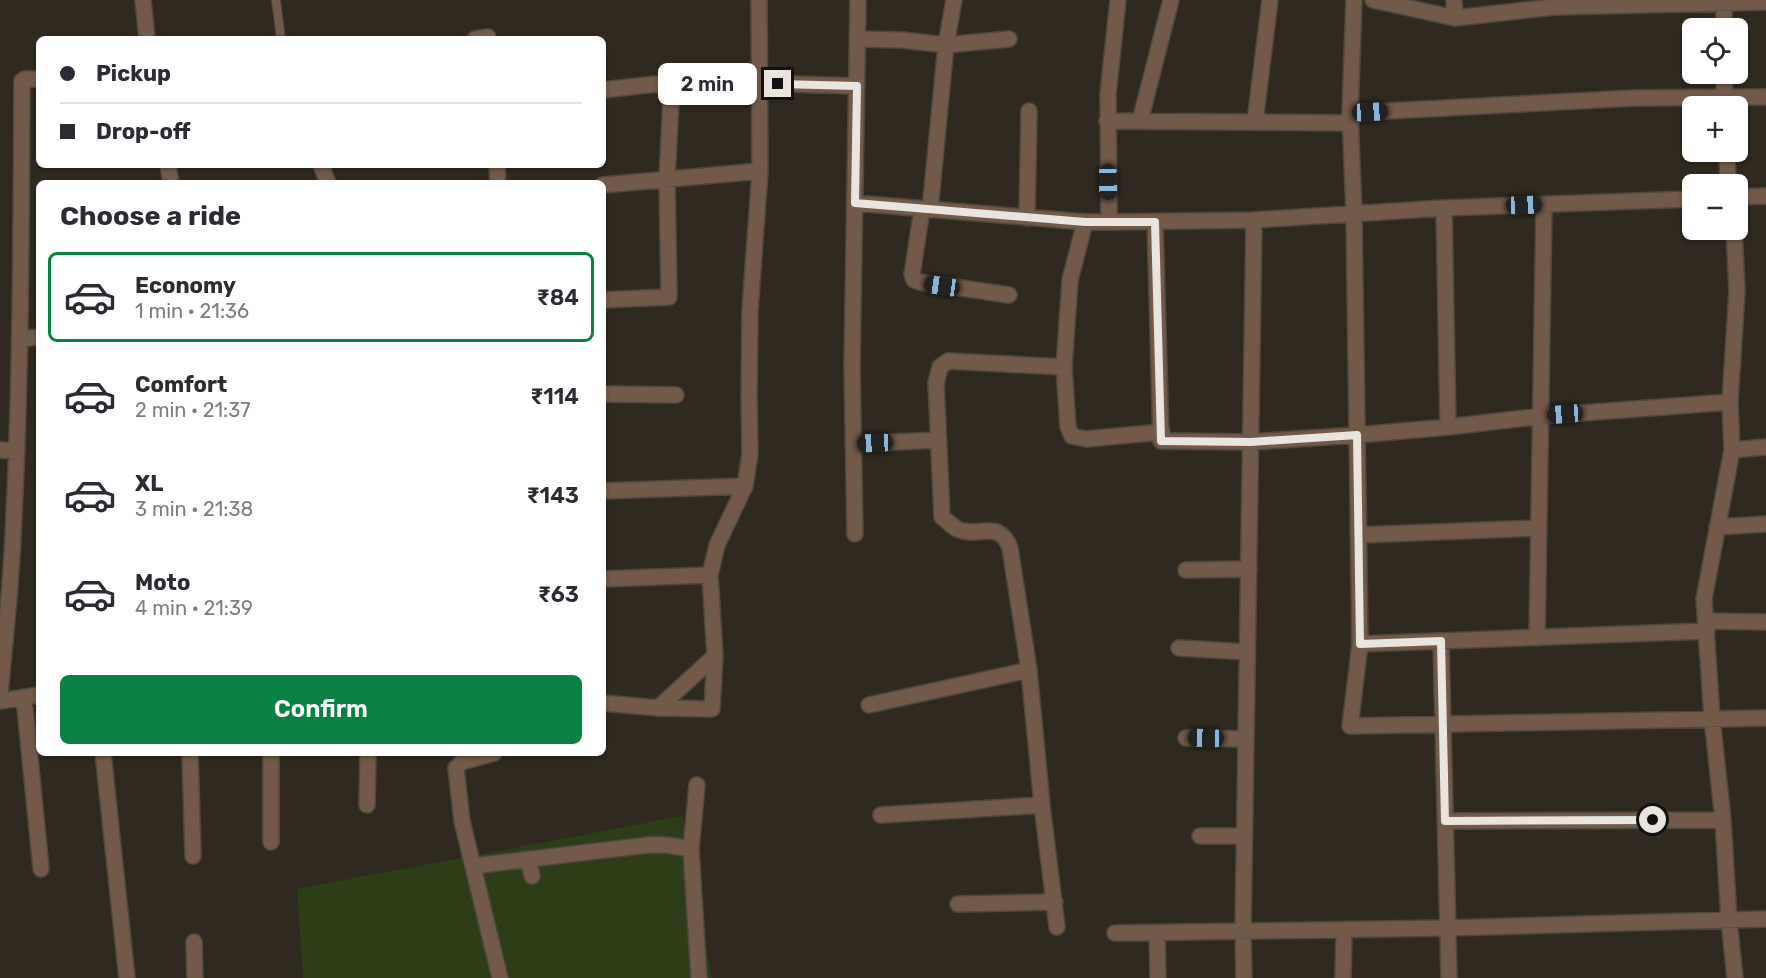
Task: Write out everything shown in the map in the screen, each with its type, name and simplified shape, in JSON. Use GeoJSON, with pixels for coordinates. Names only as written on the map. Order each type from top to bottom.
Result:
{"type":"FeatureCollection","features":[{"type":"Feature","properties":{"kind":"street"},"geometry":{"type":"LineString","coordinates":[[143,0],[147,36]]}},
{"type":"Feature","properties":{"kind":"street"},"geometry":{"type":"LineString","coordinates":[[606,703],[658,708],[712,709],[716,656],[710,575],[717,545],[745,486],[750,454],[748,396],[750,310],[760,171],[759,0]]}},
{"type":"Feature","properties":{"kind":"street"},"geometry":{"type":"LineString","coordinates":[[855,534],[852,366],[858,0]]}},
{"type":"Feature","properties":{"kind":"street"},"geometry":{"type":"LineString","coordinates":[[954,0],[946,45],[926,209],[912,274],[914,280],[920,282],[1009,295]]}},
{"type":"Feature","properties":{"kind":"street"},"geometry":{"type":"LineString","coordinates":[[1109,222],[1108,94],[1118,0]]}},
{"type":"Feature","properties":{"kind":"street"},"geometry":{"type":"LineString","coordinates":[[1140,121],[1171,0]]}},
{"type":"Feature","properties":{"kind":"street"},"geometry":{"type":"LineString","coordinates":[[1255,122],[1270,0]]}},
{"type":"Feature","properties":{"kind":"street"},"geometry":{"type":"LineString","coordinates":[[1354,0],[1350,118],[1354,214],[1360,644],[1350,726],[1766,718]]}},
{"type":"Feature","properties":{"kind":"street"},"geometry":{"type":"LineString","coordinates":[[1373,0],[1455,18],[1554,3],[1766,2]]}},
{"type":"Feature","properties":{"kind":"street"},"geometry":{"type":"LineString","coordinates":[[1454,0],[1455,18]]}},
{"type":"Feature","properties":{"kind":"street"},"geometry":{"type":"LineString","coordinates":[[1724,2],[1724,18]]}},
{"type":"Feature","properties":{"kind":"street"},"geometry":{"type":"LineString","coordinates":[[858,39],[902,40],[946,45],[1010,39]]}},
{"type":"Feature","properties":{"kind":"street"},"geometry":{"type":"LineString","coordinates":[[0,693],[9,602],[17,451],[22,81],[36,79]]}},
{"type":"Feature","properties":{"kind":"street"},"geometry":{"type":"LineString","coordinates":[[758,83],[857,86]]}},
{"type":"Feature","properties":{"kind":"street"},"geometry":{"type":"LineString","coordinates":[[606,90],[655,84],[664,86],[669,92],[671,101],[667,178],[669,297],[606,300]]}},
{"type":"Feature","properties":{"kind":"street"},"geometry":{"type":"LineString","coordinates":[[1748,99],[1766,97]]}},
{"type":"Feature","properties":{"kind":"street"},"geometry":{"type":"LineString","coordinates":[[1107,121],[1255,122],[1634,99],[1682,101]]}},
{"type":"Feature","properties":{"kind":"street"},"geometry":{"type":"LineString","coordinates":[[1028,218],[1029,111]]}},
{"type":"Feature","properties":{"kind":"street"},"geometry":{"type":"LineString","coordinates":[[606,185],[760,171]]}},
{"type":"Feature","properties":{"kind":"street"},"geometry":{"type":"LineString","coordinates":[[1748,197],[1766,196]]}},
{"type":"Feature","properties":{"kind":"street"},"geometry":{"type":"LineString","coordinates":[[855,203],[1085,222],[1155,222],[1254,220],[1444,208],[1682,199]]}},
{"type":"Feature","properties":{"kind":"street"},"geometry":{"type":"LineString","coordinates":[[1537,638],[1544,205]]}},
{"type":"Feature","properties":{"kind":"street"},"geometry":{"type":"LineString","coordinates":[[1444,208],[1448,427]]}},
{"type":"Feature","properties":{"kind":"street"},"geometry":{"type":"LineString","coordinates":[[1244,978],[1244,836],[1254,220]]}},
{"type":"Feature","properties":{"kind":"street"},"geometry":{"type":"LineString","coordinates":[[1085,222],[1070,280],[1064,367],[1068,427],[1072,436],[1086,439],[1162,432]]}},
{"type":"Feature","properties":{"kind":"street"},"geometry":{"type":"LineString","coordinates":[[1155,222],[1161,441],[1251,442],[1357,435],[1542,416],[1730,402]]}},
{"type":"Feature","properties":{"kind":"street"},"geometry":{"type":"LineString","coordinates":[[1734,240],[1737,291],[1730,402],[1732,450],[1704,599],[1735,978]]}},
{"type":"Feature","properties":{"kind":"street"},"geometry":{"type":"LineString","coordinates":[[20,339],[36,337]]}},
{"type":"Feature","properties":{"kind":"street"},"geometry":{"type":"LineString","coordinates":[[1057,927],[1029,670],[1010,548],[1007,538],[1001,533],[957,529],[942,517],[936,383],[940,367],[948,361],[1064,367]]}},
{"type":"Feature","properties":{"kind":"street"},"geometry":{"type":"LineString","coordinates":[[606,394],[676,395]]}},
{"type":"Feature","properties":{"kind":"street"},"geometry":{"type":"LineString","coordinates":[[853,444],[939,440]]}},
{"type":"Feature","properties":{"kind":"street"},"geometry":{"type":"LineString","coordinates":[[1732,450],[1766,447]]}},
{"type":"Feature","properties":{"kind":"street"},"geometry":{"type":"LineString","coordinates":[[0,450],[17,451]]}},
{"type":"Feature","properties":{"kind":"street"},"geometry":{"type":"LineString","coordinates":[[606,491],[745,486]]}},
{"type":"Feature","properties":{"kind":"street"},"geometry":{"type":"LineString","coordinates":[[1717,527],[1766,524]]}},
{"type":"Feature","properties":{"kind":"street"},"geometry":{"type":"LineString","coordinates":[[1358,535],[1539,528]]}},
{"type":"Feature","properties":{"kind":"street"},"geometry":{"type":"LineString","coordinates":[[1186,570],[1249,569]]}},
{"type":"Feature","properties":{"kind":"street"},"geometry":{"type":"LineString","coordinates":[[606,579],[710,575]]}},
{"type":"Feature","properties":{"kind":"street"},"geometry":{"type":"LineString","coordinates":[[1360,644],[1537,638],[1766,622]]}},
{"type":"Feature","properties":{"kind":"street"},"geometry":{"type":"LineString","coordinates":[[1441,641],[1449,978]]}},
{"type":"Feature","properties":{"kind":"street"},"geometry":{"type":"LineString","coordinates":[[1179,648],[1247,652]]}},
{"type":"Feature","properties":{"kind":"street"},"geometry":{"type":"LineString","coordinates":[[658,708],[716,656]]}},
{"type":"Feature","properties":{"kind":"street"},"geometry":{"type":"LineString","coordinates":[[869,705],[1029,670]]}},
{"type":"Feature","properties":{"kind":"street"},"geometry":{"type":"LineString","coordinates":[[0,701],[32,697],[41,868]]}},
{"type":"Feature","properties":{"kind":"street"},"geometry":{"type":"LineString","coordinates":[[1186,738],[1246,739]]}},
{"type":"Feature","properties":{"kind":"street"},"geometry":{"type":"LineString","coordinates":[[103,756],[128,978]]}},
{"type":"Feature","properties":{"kind":"street"},"geometry":{"type":"LineString","coordinates":[[190,756],[193,856]]}},
{"type":"Feature","properties":{"kind":"street"},"geometry":{"type":"LineString","coordinates":[[271,756],[271,842]]}},
{"type":"Feature","properties":{"kind":"street"},"geometry":{"type":"LineString","coordinates":[[367,805],[368,756]]}},
{"type":"Feature","properties":{"kind":"street"},"geometry":{"type":"LineString","coordinates":[[483,756],[462,762],[456,768],[462,821],[500,978]]}},
{"type":"Feature","properties":{"kind":"street"},"geometry":{"type":"LineString","coordinates":[[697,785],[691,849],[699,978]]}},
{"type":"Feature","properties":{"kind":"street"},"geometry":{"type":"LineString","coordinates":[[881,815],[1042,805]]}},
{"type":"Feature","properties":{"kind":"street"},"geometry":{"type":"LineString","coordinates":[[1445,821],[1723,820]]}},
{"type":"Feature","properties":{"kind":"street"},"geometry":{"type":"LineString","coordinates":[[1200,836],[1244,836]]}},
{"type":"Feature","properties":{"kind":"street"},"geometry":{"type":"LineString","coordinates":[[473,866],[648,845],[691,849]]}},
{"type":"Feature","properties":{"kind":"street"},"geometry":{"type":"LineString","coordinates":[[528,859],[532,876]]}},
{"type":"Feature","properties":{"kind":"street"},"geometry":{"type":"LineString","coordinates":[[958,904],[1055,902]]}},
{"type":"Feature","properties":{"kind":"street"},"geometry":{"type":"LineString","coordinates":[[1114,933],[1448,928],[1766,919]]}},
{"type":"Feature","properties":{"kind":"street"},"geometry":{"type":"LineString","coordinates":[[1343,978],[1344,930]]}},
{"type":"Feature","properties":{"kind":"street"},"geometry":{"type":"LineString","coordinates":[[1157,933],[1158,978]]}},
{"type":"Feature","properties":{"kind":"street"},"geometry":{"type":"LineString","coordinates":[[194,942],[195,978]]}},
{"type":"Feature","properties":{"kind":"lane"},"geometry":{"type":"LineString","coordinates":[[276,0],[281,36]]}},
{"type":"Feature","properties":{"kind":"green space"},"geometry":{"type":"Polygon","coordinates":[[[683,816],[712,978],[303,978],[297,889],[683,816]]]}},
{"type":"Feature","properties":{"kind":"route"},"geometry":{"type":"LineString","coordinates":[[778,84],[857,86],[855,203],[1085,222],[1155,222],[1161,441],[1251,442],[1357,435],[1360,644],[1441,641],[1445,821],[1653,820]]}}]}
